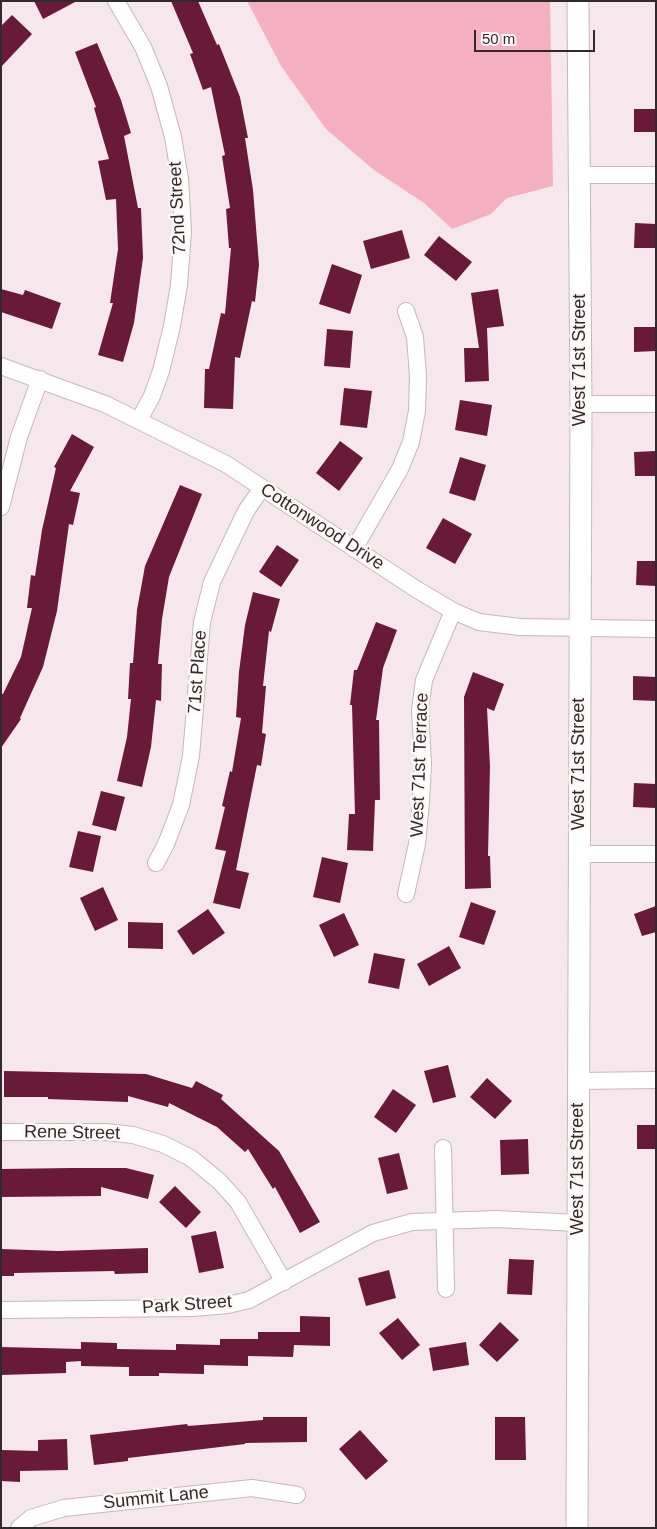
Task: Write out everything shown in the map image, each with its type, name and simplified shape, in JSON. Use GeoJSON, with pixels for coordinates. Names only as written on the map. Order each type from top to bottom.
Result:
{"type":"FeatureCollection","features":[{"type":"Feature","properties":{"kind":"street","name":"72nd Street"},"geometry":{"type":"LineString","coordinates":[[116,1],[143,47],[159,86],[173,137],[180,179],[183,231],[179,285],[172,326],[161,371],[152,396],[139,420]]}},
{"type":"Feature","properties":{"kind":"street","name":"West 71st Street"},"geometry":{"type":"LineString","coordinates":[[577,1528],[580,404],[578,1]]}},
{"type":"Feature","properties":{"kind":"street"},"geometry":{"type":"LineString","coordinates":[[580,175],[656,175]]}},
{"type":"Feature","properties":{"kind":"street"},"geometry":{"type":"LineString","coordinates":[[354,548],[400,469],[411,442],[417,412],[418,376],[415,337],[406,311]]}},
{"type":"Feature","properties":{"kind":"street","name":"Cottonwood Drive"},"geometry":{"type":"LineString","coordinates":[[1,366],[105,404],[226,464],[453,611],[479,622],[520,627],[579,630],[656,629]]}},
{"type":"Feature","properties":{"kind":"street"},"geometry":{"type":"LineString","coordinates":[[1,506],[18,437],[40,379]]}},
{"type":"Feature","properties":{"kind":"street"},"geometry":{"type":"LineString","coordinates":[[580,404],[656,404]]}},
{"type":"Feature","properties":{"kind":"street","name":"71st Place"},"geometry":{"type":"LineString","coordinates":[[156,863],[166,844],[181,805],[191,756],[202,622],[212,582],[246,511],[262,488]]}},
{"type":"Feature","properties":{"kind":"street","name":"West 71st Terrace"},"geometry":{"type":"LineString","coordinates":[[406,894],[417,844],[421,802],[423,763],[420,710],[424,680],[453,611]]}},
{"type":"Feature","properties":{"kind":"street"},"geometry":{"type":"LineString","coordinates":[[579,854],[656,854]]}},
{"type":"Feature","properties":{"kind":"street"},"geometry":{"type":"LineString","coordinates":[[579,1081],[656,1080]]}},
{"type":"Feature","properties":{"kind":"street","name":"Rene Street"},"geometry":{"type":"LineString","coordinates":[[1,1132],[106,1132],[133,1135],[163,1144],[184,1154],[207,1170],[238,1202],[284,1282]]}},
{"type":"Feature","properties":{"kind":"street"},"geometry":{"type":"LineString","coordinates":[[443,1148],[446,1289]]}},
{"type":"Feature","properties":{"kind":"street","name":"Park Street"},"geometry":{"type":"LineString","coordinates":[[1,1310],[228,1306],[249,1300],[373,1233],[412,1222],[496,1219],[578,1223]]}},
{"type":"Feature","properties":{"kind":"street","name":"Summit Lane"},"geometry":{"type":"LineString","coordinates":[[20,1528],[31,1518],[64,1508],[252,1488],[298,1495]]}},
{"type":"Feature","properties":{"kind":"shaded area"},"geometry":{"type":"Polygon","coordinates":[[[247,1],[550,1],[553,186],[507,198],[491,214],[452,229],[424,203],[374,170],[326,129],[281,66],[247,1]]]}},
{"type":"Feature","properties":{"kind":"building"},"geometry":{"type":"Polygon","coordinates":[[[34,1],[77,1],[43,19],[34,1]]]}},
{"type":"Feature","properties":{"kind":"building"},"geometry":{"type":"Polygon","coordinates":[[[171,1],[198,1],[217,45],[219,44],[240,97],[248,138],[245,138],[253,190],[259,265],[255,302],[252,301],[240,358],[235,357],[233,409],[204,408],[205,369],[209,369],[221,313],[225,314],[231,248],[229,248],[226,209],[230,208],[222,156],[225,155],[211,87],[203,90],[190,54],[193,53],[171,1]]]}},
{"type":"Feature","properties":{"kind":"building"},"geometry":{"type":"Polygon","coordinates":[[[12,15],[32,34],[1,67],[1,26],[12,15]]]}},
{"type":"Feature","properties":{"kind":"building"},"geometry":{"type":"Polygon","coordinates":[[[97,43],[121,100],[131,133],[124,136],[138,208],[141,208],[143,258],[134,323],[123,362],[98,355],[113,303],[110,303],[118,249],[116,199],[106,200],[98,161],[109,159],[94,108],[96,107],[75,52],[97,43]]]}},
{"type":"Feature","properties":{"kind":"building"},"geometry":{"type":"Polygon","coordinates":[[[634,109],[656,109],[656,132],[634,132],[634,109]]]}},
{"type":"Feature","properties":{"kind":"building"},"geometry":{"type":"Polygon","coordinates":[[[635,223],[656,224],[656,248],[634,248],[635,223]]]}},
{"type":"Feature","properties":{"kind":"building"},"geometry":{"type":"Polygon","coordinates":[[[402,230],[410,258],[371,269],[363,241],[402,230]]]}},
{"type":"Feature","properties":{"kind":"building"},"geometry":{"type":"Polygon","coordinates":[[[439,236],[472,262],[456,281],[424,255],[439,236]]]}},
{"type":"Feature","properties":{"kind":"building"},"geometry":{"type":"Polygon","coordinates":[[[332,264],[362,275],[350,314],[319,304],[332,264]]]}},
{"type":"Feature","properties":{"kind":"building"},"geometry":{"type":"Polygon","coordinates":[[[1,289],[23,295],[25,290],[61,303],[52,329],[1,312],[1,289]]]}},
{"type":"Feature","properties":{"kind":"building"},"geometry":{"type":"Polygon","coordinates":[[[498,289],[504,326],[487,328],[489,381],[465,382],[464,348],[479,348],[471,293],[498,289]]]}},
{"type":"Feature","properties":{"kind":"building"},"geometry":{"type":"Polygon","coordinates":[[[634,327],[656,327],[656,351],[634,352],[634,327]]]}},
{"type":"Feature","properties":{"kind":"building"},"geometry":{"type":"Polygon","coordinates":[[[327,329],[353,331],[350,368],[324,366],[327,329]]]}},
{"type":"Feature","properties":{"kind":"building"},"geometry":{"type":"Polygon","coordinates":[[[344,388],[372,391],[367,428],[340,425],[344,388]]]}},
{"type":"Feature","properties":{"kind":"building"},"geometry":{"type":"Polygon","coordinates":[[[460,400],[492,405],[487,436],[455,430],[460,400]]]}},
{"type":"Feature","properties":{"kind":"building"},"geometry":{"type":"Polygon","coordinates":[[[72,434],[94,447],[70,491],[80,493],[73,525],[69,524],[57,611],[43,667],[21,719],[1,748],[1,694],[3,694],[21,657],[32,608],[27,608],[31,575],[35,576],[42,530],[56,468],[54,467],[72,434]]]}},
{"type":"Feature","properties":{"kind":"building"},"geometry":{"type":"Polygon","coordinates":[[[340,441],[363,458],[339,491],[316,473],[340,441]]]}},
{"type":"Feature","properties":{"kind":"building"},"geometry":{"type":"Polygon","coordinates":[[[656,451],[656,476],[635,476],[634,452],[656,451]]]}},
{"type":"Feature","properties":{"kind":"building"},"geometry":{"type":"Polygon","coordinates":[[[460,457],[486,465],[475,501],[449,493],[460,457]]]}},
{"type":"Feature","properties":{"kind":"building"},"geometry":{"type":"Polygon","coordinates":[[[180,485],[202,494],[169,577],[162,619],[158,664],[162,664],[161,701],[156,700],[151,747],[142,787],[117,781],[127,737],[131,699],[128,699],[130,663],[133,663],[137,610],[145,566],[180,485]]]}},
{"type":"Feature","properties":{"kind":"building"},"geometry":{"type":"Polygon","coordinates":[[[443,518],[472,534],[455,564],[426,548],[443,518]]]}},
{"type":"Feature","properties":{"kind":"building"},"geometry":{"type":"Polygon","coordinates":[[[277,545],[299,560],[281,587],[259,572],[277,545]]]}},
{"type":"Feature","properties":{"kind":"building"},"geometry":{"type":"Polygon","coordinates":[[[637,561],[656,561],[656,586],[636,585],[637,561]]]}},
{"type":"Feature","properties":{"kind":"building"},"geometry":{"type":"Polygon","coordinates":[[[253,592],[280,599],[271,632],[269,631],[263,686],[266,686],[262,733],[266,734],[261,766],[257,765],[236,870],[249,873],[240,909],[213,903],[226,851],[215,849],[225,807],[222,806],[230,771],[232,772],[241,718],[236,717],[239,672],[245,625],[253,592]]]}},
{"type":"Feature","properties":{"kind":"building"},"geometry":{"type":"Polygon","coordinates":[[[376,622],[397,630],[383,668],[376,720],[379,720],[380,800],[375,800],[373,851],[347,850],[349,814],[355,814],[352,705],[350,705],[354,670],[357,670],[376,622]]]}},
{"type":"Feature","properties":{"kind":"building"},"geometry":{"type":"Polygon","coordinates":[[[473,672],[504,684],[494,711],[487,708],[490,766],[488,856],[490,856],[491,888],[465,889],[464,697],[473,672]]]}},
{"type":"Feature","properties":{"kind":"building"},"geometry":{"type":"Polygon","coordinates":[[[633,676],[656,677],[656,701],[633,700],[633,676]]]}},
{"type":"Feature","properties":{"kind":"building"},"geometry":{"type":"Polygon","coordinates":[[[634,783],[656,784],[656,808],[633,807],[634,783]]]}},
{"type":"Feature","properties":{"kind":"building"},"geometry":{"type":"Polygon","coordinates":[[[101,791],[125,797],[116,831],[92,825],[101,791]]]}},
{"type":"Feature","properties":{"kind":"building"},"geometry":{"type":"Polygon","coordinates":[[[78,831],[101,836],[93,872],[69,867],[78,831]]]}},
{"type":"Feature","properties":{"kind":"building"},"geometry":{"type":"Polygon","coordinates":[[[322,857],[348,863],[340,903],[313,897],[322,857]]]}},
{"type":"Feature","properties":{"kind":"building"},"geometry":{"type":"Polygon","coordinates":[[[103,887],[118,920],[95,931],[80,898],[103,887]]]}},
{"type":"Feature","properties":{"kind":"building"},"geometry":{"type":"Polygon","coordinates":[[[471,902],[496,911],[484,945],[459,937],[471,902]]]}},
{"type":"Feature","properties":{"kind":"building"},"geometry":{"type":"Polygon","coordinates":[[[656,906],[656,932],[642,936],[634,914],[656,906]]]}},
{"type":"Feature","properties":{"kind":"building"},"geometry":{"type":"Polygon","coordinates":[[[208,909],[225,933],[193,955],[177,931],[208,909]]]}},
{"type":"Feature","properties":{"kind":"building"},"geometry":{"type":"Polygon","coordinates":[[[344,913],[359,945],[334,957],[319,925],[344,913]]]}},
{"type":"Feature","properties":{"kind":"building"},"geometry":{"type":"Polygon","coordinates":[[[128,922],[163,923],[163,949],[128,948],[128,922]]]}},
{"type":"Feature","properties":{"kind":"building"},"geometry":{"type":"Polygon","coordinates":[[[449,946],[461,968],[429,986],[417,964],[449,946]]]}},
{"type":"Feature","properties":{"kind":"building"},"geometry":{"type":"Polygon","coordinates":[[[374,953],[405,959],[399,989],[368,983],[374,953]]]}},
{"type":"Feature","properties":{"kind":"building"},"geometry":{"type":"Polygon","coordinates":[[[448,1065],[456,1097],[433,1103],[424,1071],[448,1065]]]}},
{"type":"Feature","properties":{"kind":"building"},"geometry":{"type":"Polygon","coordinates":[[[4,1071],[146,1074],[192,1088],[196,1081],[223,1095],[221,1099],[279,1151],[320,1222],[300,1233],[275,1187],[273,1189],[248,1149],[245,1152],[217,1127],[169,1103],[168,1107],[128,1096],[128,1102],[48,1099],[48,1097],[4,1097],[4,1071]]]}},
{"type":"Feature","properties":{"kind":"building"},"geometry":{"type":"Polygon","coordinates":[[[487,1078],[512,1101],[495,1119],[470,1097],[487,1078]]]}},
{"type":"Feature","properties":{"kind":"building"},"geometry":{"type":"Polygon","coordinates":[[[393,1089],[416,1105],[396,1133],[374,1117],[393,1089]]]}},
{"type":"Feature","properties":{"kind":"building"},"geometry":{"type":"Polygon","coordinates":[[[637,1125],[656,1125],[656,1149],[637,1149],[637,1125]]]}},
{"type":"Feature","properties":{"kind":"building"},"geometry":{"type":"Polygon","coordinates":[[[528,1139],[529,1174],[501,1175],[500,1140],[528,1139]]]}},
{"type":"Feature","properties":{"kind":"building"},"geometry":{"type":"Polygon","coordinates":[[[399,1153],[408,1189],[387,1194],[378,1158],[399,1153]]]}},
{"type":"Feature","properties":{"kind":"building"},"geometry":{"type":"Polygon","coordinates":[[[126,1168],[154,1175],[148,1199],[101,1187],[101,1196],[1,1197],[1,1169],[126,1168]]]}},
{"type":"Feature","properties":{"kind":"building"},"geometry":{"type":"Polygon","coordinates":[[[175,1186],[201,1212],[186,1228],[159,1202],[175,1186]]]}},
{"type":"Feature","properties":{"kind":"building"},"geometry":{"type":"Polygon","coordinates":[[[216,1231],[224,1268],[199,1273],[191,1236],[216,1231]]]}},
{"type":"Feature","properties":{"kind":"building"},"geometry":{"type":"Polygon","coordinates":[[[148,1248],[148,1273],[115,1274],[114,1271],[14,1273],[14,1276],[1,1276],[1,1249],[58,1251],[148,1248]]]}},
{"type":"Feature","properties":{"kind":"building"},"geometry":{"type":"Polygon","coordinates":[[[509,1259],[534,1260],[532,1295],[507,1294],[509,1259]]]}},
{"type":"Feature","properties":{"kind":"building"},"geometry":{"type":"Polygon","coordinates":[[[389,1270],[396,1298],[366,1306],[358,1278],[389,1270]]]}},
{"type":"Feature","properties":{"kind":"building"},"geometry":{"type":"Polygon","coordinates":[[[300,1316],[330,1317],[330,1346],[294,1345],[293,1357],[248,1356],[248,1366],[204,1365],[204,1374],[159,1373],[159,1376],[129,1376],[129,1367],[81,1366],[81,1361],[66,1362],[66,1373],[1,1375],[1,1347],[81,1349],[81,1342],[117,1343],[117,1349],[176,1350],[176,1344],[220,1345],[220,1339],[258,1339],[258,1332],[300,1332],[300,1316]]]}},
{"type":"Feature","properties":{"kind":"building"},"geometry":{"type":"Polygon","coordinates":[[[398,1318],[420,1345],[402,1360],[379,1333],[398,1318]]]}},
{"type":"Feature","properties":{"kind":"building"},"geometry":{"type":"Polygon","coordinates":[[[500,1322],[519,1340],[497,1362],[479,1345],[500,1322]]]}},
{"type":"Feature","properties":{"kind":"building"},"geometry":{"type":"Polygon","coordinates":[[[466,1342],[469,1365],[433,1371],[429,1348],[466,1342]]]}},
{"type":"Feature","properties":{"kind":"building"},"geometry":{"type":"Polygon","coordinates":[[[263,1417],[307,1417],[307,1442],[245,1443],[128,1458],[128,1461],[94,1465],[90,1435],[187,1424],[188,1426],[263,1420],[263,1417]]]}},
{"type":"Feature","properties":{"kind":"building"},"geometry":{"type":"Polygon","coordinates":[[[495,1417],[525,1417],[526,1460],[495,1460],[495,1417]]]}},
{"type":"Feature","properties":{"kind":"building"},"geometry":{"type":"Polygon","coordinates":[[[360,1430],[388,1461],[366,1480],[339,1449],[360,1430]]]}},
{"type":"Feature","properties":{"kind":"building"},"geometry":{"type":"Polygon","coordinates":[[[67,1439],[68,1470],[20,1471],[20,1482],[1,1481],[1,1450],[38,1451],[38,1440],[67,1439]]]}}]}
